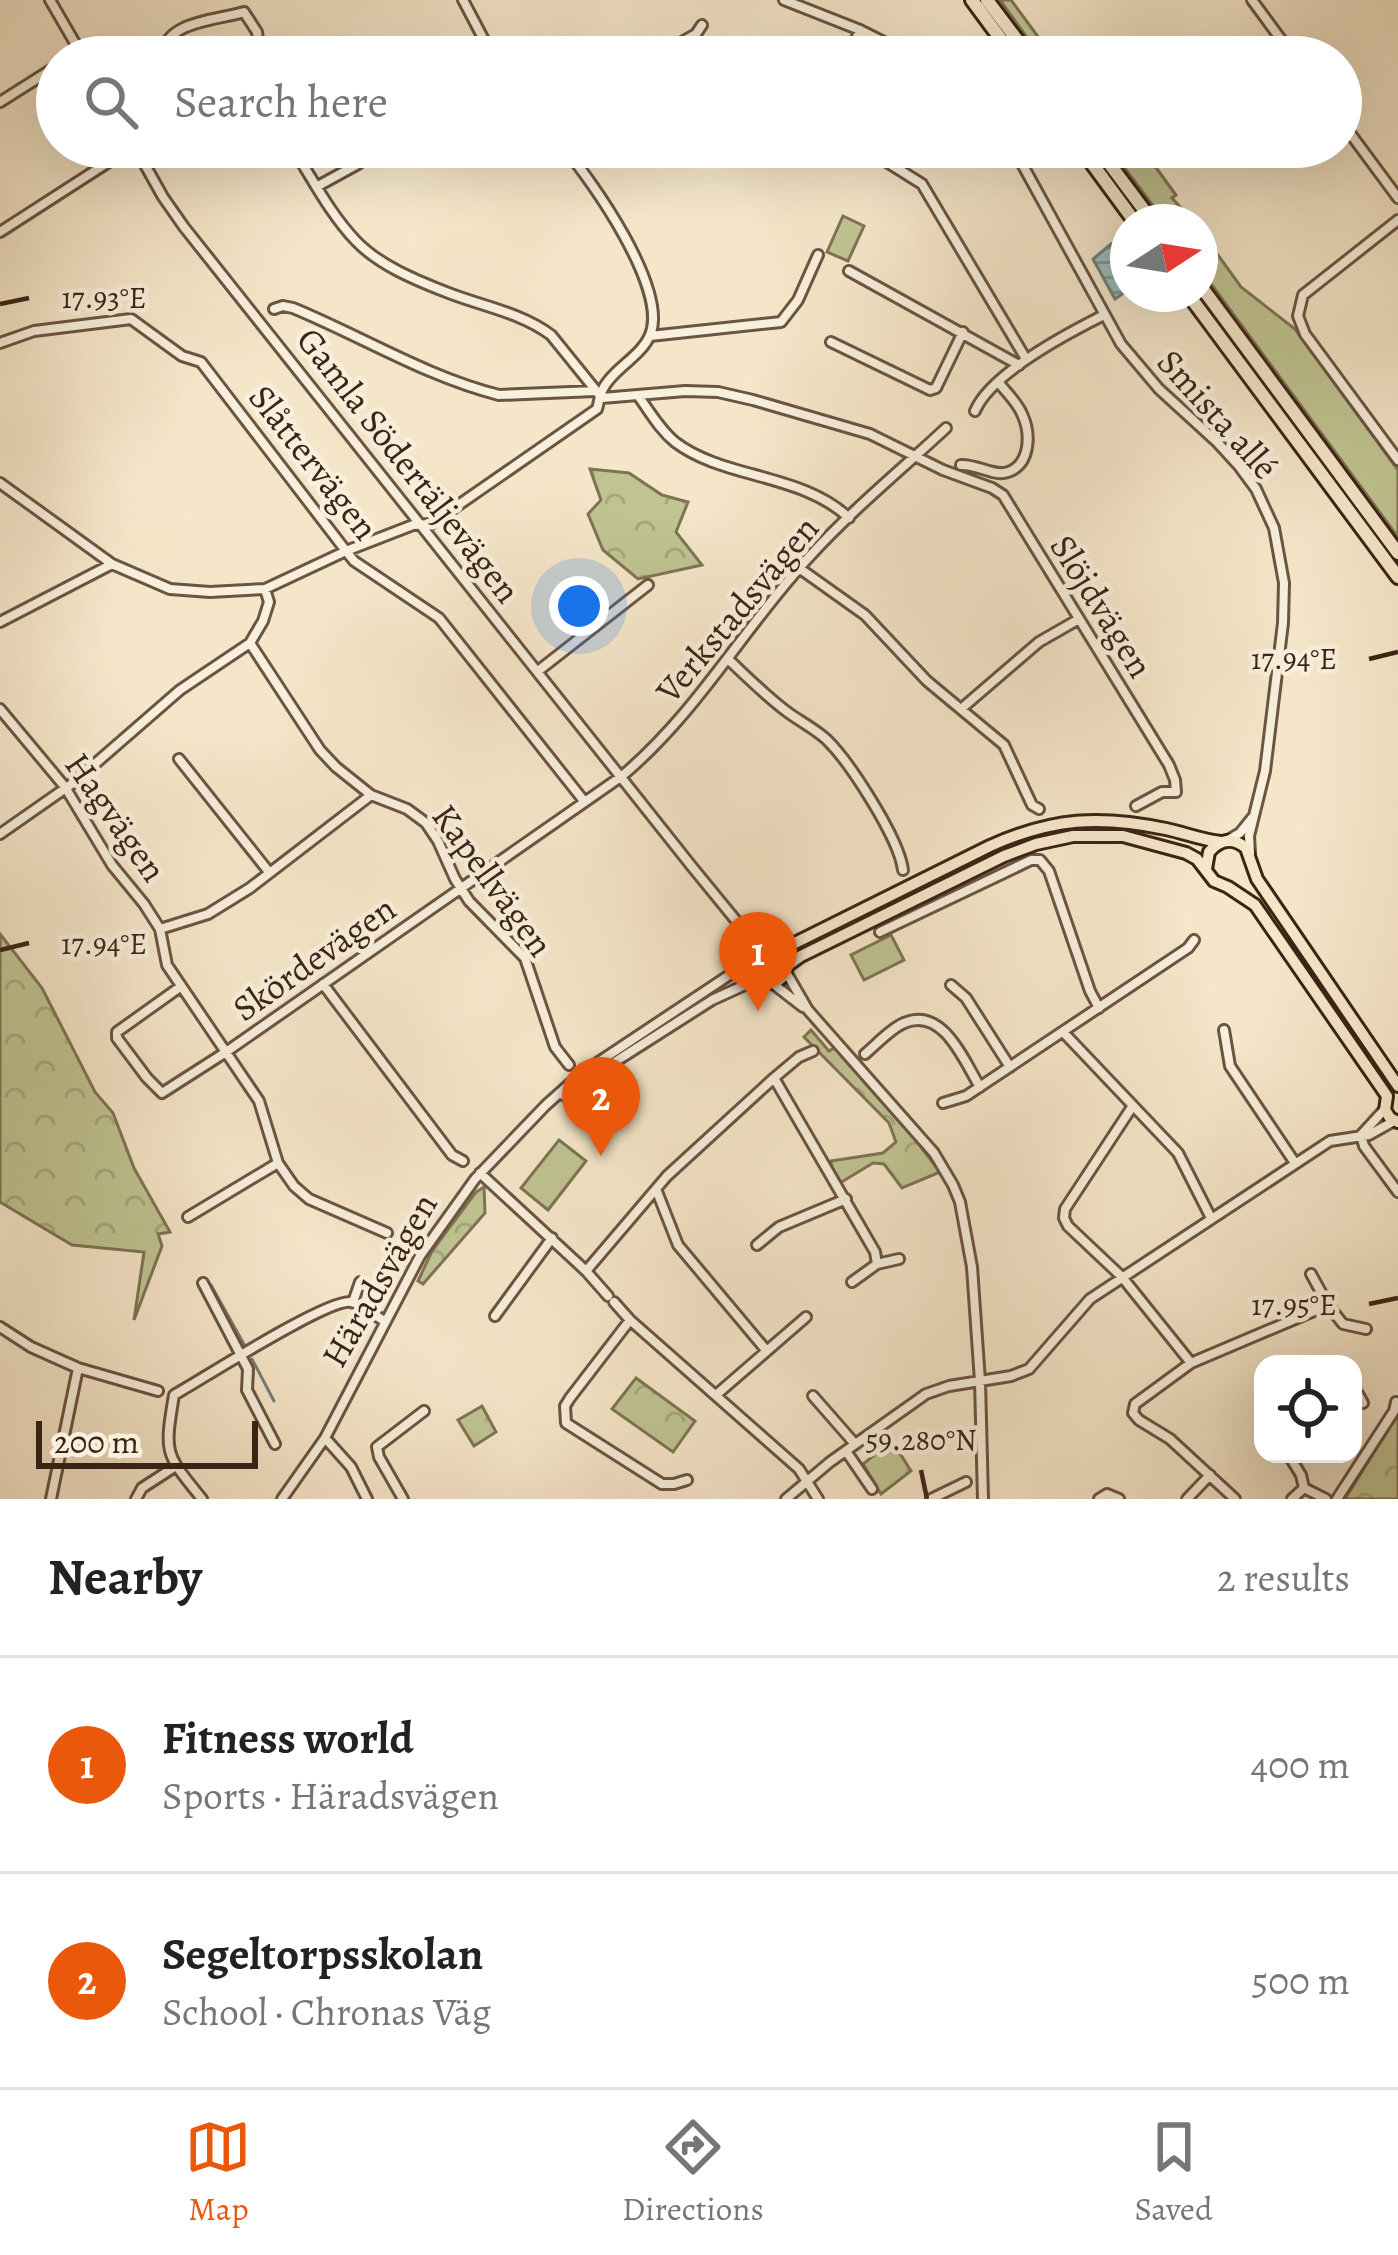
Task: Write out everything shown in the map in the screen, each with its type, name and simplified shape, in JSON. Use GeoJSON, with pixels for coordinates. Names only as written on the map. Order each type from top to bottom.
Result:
{"type":"FeatureCollection","features":[{"type":"Feature","properties":{"kind":"highway"},"geometry":{"type":"LineString","coordinates":[[973,0],[999,36]]}},
{"type":"Feature","properties":{"kind":"highway"},"geometry":{"type":"LineString","coordinates":[[987,0],[1014,36]]}},
{"type":"Feature","properties":{"kind":"highway"},"geometry":{"type":"LineString","coordinates":[[1096,168],[1122,204]]}},
{"type":"Feature","properties":{"kind":"highway"},"geometry":{"type":"LineString","coordinates":[[1112,168],[1139,204]]}},
{"type":"Feature","properties":{"kind":"highway"},"geometry":{"type":"LineString","coordinates":[[1218,309],[1398,553]]}},
{"type":"Feature","properties":{"kind":"highway"},"geometry":{"type":"LineString","coordinates":[[1201,312],[1398,577]]}},
{"type":"Feature","properties":{"kind":"main road"},"geometry":{"type":"LineString","coordinates":[[1251,859],[1248,877],[1228,886],[1220,885],[1186,853],[1123,836],[1073,836],[1036,844],[801,956],[779,980],[765,981],[752,970],[753,958],[772,948],[795,944],[990,846],[1036,828],[1108,820],[1240,844],[1251,859],[1257,879],[1392,1095],[1396,1121]]}},
{"type":"Feature","properties":{"kind":"main road"},"geometry":{"type":"LineString","coordinates":[[1208,874],[1209,852],[1224,841]]}},
{"type":"Feature","properties":{"kind":"main road"},"geometry":{"type":"LineString","coordinates":[[1228,886],[1264,915],[1392,1095]]}},
{"type":"Feature","properties":{"kind":"main road"},"geometry":{"type":"LineString","coordinates":[[772,948],[786,958],[786,969]]}},
{"type":"Feature","properties":{"kind":"street"},"geometry":{"type":"LineString","coordinates":[[50,0],[68,36]]}},
{"type":"Feature","properties":{"kind":"street"},"geometry":{"type":"LineString","coordinates":[[463,0],[482,36]]}},
{"type":"Feature","properties":{"kind":"street"},"geometry":{"type":"LineString","coordinates":[[784,0],[872,36]]}},
{"type":"Feature","properties":{"kind":"street"},"geometry":{"type":"LineString","coordinates":[[1252,0],[1279,36]]}},
{"type":"Feature","properties":{"kind":"street"},"geometry":{"type":"LineString","coordinates":[[172,36],[244,12],[257,36]]}},
{"type":"Feature","properties":{"kind":"street"},"geometry":{"type":"LineString","coordinates":[[692,36],[702,25]]}},
{"type":"Feature","properties":{"kind":"street"},"geometry":{"type":"LineString","coordinates":[[857,36],[860,30]]}},
{"type":"Feature","properties":{"kind":"street"},"geometry":{"type":"LineString","coordinates":[[0,102],[36,79]]}},
{"type":"Feature","properties":{"kind":"street"},"geometry":{"type":"LineString","coordinates":[[1362,149],[1398,197]]}},
{"type":"Feature","properties":{"kind":"street"},"geometry":{"type":"LineString","coordinates":[[0,232],[101,168]]}},
{"type":"Feature","properties":{"kind":"street","name":"Gamla Södertäljevägen"},"geometry":{"type":"LineString","coordinates":[[146,168],[184,227],[739,923],[772,948]]}},
{"type":"Feature","properties":{"kind":"street"},"geometry":{"type":"LineString","coordinates":[[306,168],[356,241],[374,256],[448,293],[491,306],[551,334],[599,394]]}},
{"type":"Feature","properties":{"kind":"street"},"geometry":{"type":"LineString","coordinates":[[318,186],[351,168]]}},
{"type":"Feature","properties":{"kind":"street"},"geometry":{"type":"LineString","coordinates":[[0,483],[112,564],[170,590],[265,589],[346,551],[431,524],[597,409],[599,394],[650,336],[650,297],[639,266],[611,214],[577,168]]}},
{"type":"Feature","properties":{"kind":"street"},"geometry":{"type":"LineString","coordinates":[[896,168],[922,184],[1023,362]]}},
{"type":"Feature","properties":{"kind":"street","name":"Smista allé"},"geometry":{"type":"LineString","coordinates":[[1023,168],[1135,364],[1239,466],[1274,528],[1284,583],[1283,623],[1265,771],[1249,836],[1251,859]]}},
{"type":"Feature","properties":{"kind":"street"},"geometry":{"type":"LineString","coordinates":[[1398,220],[1309,289],[1298,309],[1305,334],[1398,460]]}},
{"type":"Feature","properties":{"kind":"street"},"geometry":{"type":"LineString","coordinates":[[650,336],[781,322],[798,300],[818,256]]}},
{"type":"Feature","properties":{"kind":"street"},"geometry":{"type":"LineString","coordinates":[[850,271],[1023,362]]}},
{"type":"Feature","properties":{"kind":"street","name":"Slöjdvägen"},"geometry":{"type":"LineString","coordinates":[[274,309],[292,308],[485,391],[638,396],[718,392],[870,434],[992,488],[1003,495],[1169,765],[1176,792],[1162,792],[1136,806]]}},
{"type":"Feature","properties":{"kind":"street"},"geometry":{"type":"LineString","coordinates":[[975,411],[979,401],[1023,362],[1104,315]]}},
{"type":"Feature","properties":{"kind":"street","name":"Slåttervägen"},"geometry":{"type":"LineString","coordinates":[[2,339],[131,319],[182,356],[201,362],[346,551],[439,618],[584,802]]}},
{"type":"Feature","properties":{"kind":"street"},"geometry":{"type":"LineString","coordinates":[[830,342],[930,390],[936,388],[962,332]]}},
{"type":"Feature","properties":{"kind":"street"},"geometry":{"type":"LineString","coordinates":[[962,465],[1002,475],[1024,458],[1028,442],[1024,419],[999,383]]}},
{"type":"Feature","properties":{"kind":"street"},"geometry":{"type":"LineString","coordinates":[[638,396],[676,442],[812,494],[849,518]]}},
{"type":"Feature","properties":{"kind":"street","name":"Verkstadsvägen"},"geometry":{"type":"LineString","coordinates":[[622,776],[656,747],[800,568],[946,428]]}},
{"type":"Feature","properties":{"kind":"street"},"geometry":{"type":"LineString","coordinates":[[0,622],[112,564]]}},
{"type":"Feature","properties":{"kind":"street"},"geometry":{"type":"LineString","coordinates":[[800,568],[865,615],[927,681],[1004,745],[1032,805],[1039,809]]}},
{"type":"Feature","properties":{"kind":"street"},"geometry":{"type":"LineString","coordinates":[[538,671],[648,585]]}},
{"type":"Feature","properties":{"kind":"street"},"geometry":{"type":"LineString","coordinates":[[0,834],[73,783],[180,690],[250,643],[263,621],[268,602],[265,589]]}},
{"type":"Feature","properties":{"kind":"street"},"geometry":{"type":"LineString","coordinates":[[961,709],[1039,642],[1079,620]]}},
{"type":"Feature","properties":{"kind":"street","name":"Kapellvägen"},"geometry":{"type":"LineString","coordinates":[[250,643],[336,767],[371,795],[407,809],[426,824],[460,889],[525,958],[555,1047],[569,1065]]}},
{"type":"Feature","properties":{"kind":"street"},"geometry":{"type":"LineString","coordinates":[[729,660],[768,697],[825,738],[883,823],[901,856],[903,870]]}},
{"type":"Feature","properties":{"kind":"street","name":"Hagvägen"},"geometry":{"type":"LineString","coordinates":[[0,709],[65,787],[112,865],[160,928],[167,965],[259,1101],[278,1163],[294,1186],[309,1199],[387,1233]]}},
{"type":"Feature","properties":{"kind":"street"},"geometry":{"type":"LineString","coordinates":[[179,759],[269,872]]}},
{"type":"Feature","properties":{"kind":"street","name":"Skördevägen"},"geometry":{"type":"LineString","coordinates":[[180,988],[119,1028],[117,1038],[162,1093],[622,776]]}},
{"type":"Feature","properties":{"kind":"street"},"geometry":{"type":"LineString","coordinates":[[160,928],[208,914],[371,795]]}},
{"type":"Feature","properties":{"kind":"street"},"geometry":{"type":"LineString","coordinates":[[1224,841],[1240,833],[1253,817]]}},
{"type":"Feature","properties":{"kind":"street"},"geometry":{"type":"LineString","coordinates":[[880,932],[1030,860],[1040,860],[1049,872],[1099,1008]]}},
{"type":"Feature","properties":{"kind":"street","name":"Gamla Södertäljevägen"},"geometry":{"type":"LineString","coordinates":[[739,923],[753,958]]}},
{"type":"Feature","properties":{"kind":"street"},"geometry":{"type":"LineString","coordinates":[[943,1103],[966,1096],[1064,1033],[1194,940]]}},
{"type":"Feature","properties":{"kind":"street","name":"Häradsvägen"},"geometry":{"type":"LineString","coordinates":[[283,1499],[325,1438],[419,1256],[480,1173],[582,1072],[753,958]]}},
{"type":"Feature","properties":{"kind":"street"},"geometry":{"type":"LineString","coordinates":[[786,969],[808,1010],[934,1153],[953,1185],[972,1267],[983,1499]]}},
{"type":"Feature","properties":{"kind":"street"},"geometry":{"type":"LineString","coordinates":[[765,981],[808,1010]]}},
{"type":"Feature","properties":{"kind":"street","name":"Häradsvägen"},"geometry":{"type":"LineString","coordinates":[[546,1105],[712,1000],[765,981]]}},
{"type":"Feature","properties":{"kind":"street"},"geometry":{"type":"LineString","coordinates":[[323,984],[452,1154],[463,1161]]}},
{"type":"Feature","properties":{"kind":"street"},"geometry":{"type":"LineString","coordinates":[[951,985],[966,998],[1010,1067]]}},
{"type":"Feature","properties":{"kind":"street"},"geometry":{"type":"LineString","coordinates":[[865,1054],[901,1023],[928,1021],[944,1030],[980,1087]]}},
{"type":"Feature","properties":{"kind":"street"},"geometry":{"type":"LineString","coordinates":[[1224,1030],[1230,1066],[1294,1163]]}},
{"type":"Feature","properties":{"kind":"street"},"geometry":{"type":"LineString","coordinates":[[1064,1033],[1178,1154],[1211,1217]]}},
{"type":"Feature","properties":{"kind":"street"},"geometry":{"type":"LineString","coordinates":[[586,1271],[656,1189],[774,1078],[813,1051]]}},
{"type":"Feature","properties":{"kind":"street"},"geometry":{"type":"LineString","coordinates":[[774,1078],[846,1199],[877,1264]]}},
{"type":"Feature","properties":{"kind":"street"},"geometry":{"type":"LineString","coordinates":[[1361,1135],[1392,1095]]}},
{"type":"Feature","properties":{"kind":"street"},"geometry":{"type":"LineString","coordinates":[[1132,1107],[1065,1209],[1064,1218],[1122,1277],[1191,1363]]}},
{"type":"Feature","properties":{"kind":"street"},"geometry":{"type":"LineString","coordinates":[[786,1499],[926,1394],[1029,1369],[1082,1306],[1294,1163],[1330,1142],[1369,1135],[1396,1121]]}},
{"type":"Feature","properties":{"kind":"street"},"geometry":{"type":"LineString","coordinates":[[1361,1135],[1398,1192]]}},
{"type":"Feature","properties":{"kind":"street"},"geometry":{"type":"LineString","coordinates":[[188,1217],[278,1163]]}},
{"type":"Feature","properties":{"kind":"street"},"geometry":{"type":"LineString","coordinates":[[480,1173],[586,1271],[630,1320],[799,1469],[818,1499]]}},
{"type":"Feature","properties":{"kind":"street"},"geometry":{"type":"LineString","coordinates":[[656,1189],[678,1245],[766,1350]]}},
{"type":"Feature","properties":{"kind":"street"},"geometry":{"type":"LineString","coordinates":[[758,1245],[779,1228],[846,1199]]}},
{"type":"Feature","properties":{"kind":"street"},"geometry":{"type":"LineString","coordinates":[[495,1316],[552,1238]]}},
{"type":"Feature","properties":{"kind":"street"},"geometry":{"type":"LineString","coordinates":[[852,1282],[877,1264],[899,1259]]}},
{"type":"Feature","properties":{"kind":"street"},"geometry":{"type":"LineString","coordinates":[[1311,1274],[1343,1324],[1366,1328]]}},
{"type":"Feature","properties":{"kind":"street"},"geometry":{"type":"LineString","coordinates":[[353,1302],[360,1282]]}},
{"type":"Feature","properties":{"kind":"street"},"geometry":{"type":"LineString","coordinates":[[203,1283],[248,1369],[247,1390],[275,1444]]}},
{"type":"Feature","properties":{"kind":"street"},"geometry":{"type":"LineString","coordinates":[[202,1499],[176,1466],[167,1445],[174,1395],[338,1303],[353,1302],[385,1321]]}},
{"type":"Feature","properties":{"kind":"street"},"geometry":{"type":"LineString","coordinates":[[1235,1499],[1170,1439],[1139,1420],[1133,1413],[1135,1404],[1191,1363],[1328,1305]]}},
{"type":"Feature","properties":{"kind":"street"},"geometry":{"type":"LineString","coordinates":[[716,1395],[806,1317]]}},
{"type":"Feature","properties":{"kind":"street"},"geometry":{"type":"LineString","coordinates":[[630,1320],[570,1398],[566,1423],[662,1484],[687,1480]]}},
{"type":"Feature","properties":{"kind":"street"},"geometry":{"type":"LineString","coordinates":[[0,1327],[78,1369],[158,1391]]}},
{"type":"Feature","properties":{"kind":"street"},"geometry":{"type":"LineString","coordinates":[[51,1499],[78,1369]]}},
{"type":"Feature","properties":{"kind":"street"},"geometry":{"type":"LineString","coordinates":[[813,1396],[855,1444]]}},
{"type":"Feature","properties":{"kind":"street"},"geometry":{"type":"LineString","coordinates":[[1337,1499],[1396,1402]]}},
{"type":"Feature","properties":{"kind":"street"},"geometry":{"type":"LineString","coordinates":[[403,1499],[377,1447],[424,1411]]}},
{"type":"Feature","properties":{"kind":"street"},"geometry":{"type":"LineString","coordinates":[[325,1438],[351,1467],[368,1499]]}},
{"type":"Feature","properties":{"kind":"street"},"geometry":{"type":"LineString","coordinates":[[846,1451],[872,1489]]}},
{"type":"Feature","properties":{"kind":"street"},"geometry":{"type":"LineString","coordinates":[[1294,1463],[1304,1488]]}},
{"type":"Feature","properties":{"kind":"street"},"geometry":{"type":"LineString","coordinates":[[136,1499],[142,1488],[176,1466]]}},
{"type":"Feature","properties":{"kind":"street"},"geometry":{"type":"LineString","coordinates":[[1187,1499],[1210,1475]]}},
{"type":"Feature","properties":{"kind":"street"},"geometry":{"type":"LineString","coordinates":[[932,1499],[966,1482]]}},
{"type":"Feature","properties":{"kind":"street"},"geometry":{"type":"LineString","coordinates":[[1292,1499],[1304,1488]]}},
{"type":"Feature","properties":{"kind":"street"},"geometry":{"type":"LineString","coordinates":[[1304,1488],[1326,1499]]}},
{"type":"Feature","properties":{"kind":"street"},"geometry":{"type":"LineString","coordinates":[[1099,1499],[1107,1494],[1119,1499]]}},
{"type":"Feature","properties":{"kind":"green space"},"geometry":{"type":"Polygon","coordinates":[[[1000,0],[1011,0],[1038,36],[1026,36],[1000,0]]]}},
{"type":"Feature","properties":{"kind":"green space"},"geometry":{"type":"Polygon","coordinates":[[[1125,168],[1156,168],[1176,195],[1172,198],[1178,204],[1152,204],[1125,168]]]}},
{"type":"Feature","properties":{"kind":"green space"},"geometry":{"type":"Polygon","coordinates":[[[843,216],[864,226],[848,261],[827,252],[843,216]]]}},
{"type":"Feature","properties":{"kind":"green space"},"geometry":{"type":"Polygon","coordinates":[[[1218,255],[1241,287],[1295,329],[1398,470],[1398,537],[1218,293],[1218,255]]]}},
{"type":"Feature","properties":{"kind":"green space"},"geometry":{"type":"Polygon","coordinates":[[[590,469],[629,473],[662,495],[688,502],[676,532],[702,565],[638,579],[603,550],[588,514],[601,500],[590,469]]]}},
{"type":"Feature","properties":{"kind":"green space"},"geometry":{"type":"Polygon","coordinates":[[[0,934],[42,988],[95,1092],[113,1113],[134,1168],[170,1232],[158,1234],[162,1246],[134,1320],[144,1252],[72,1245],[0,1202],[0,934]]]}},
{"type":"Feature","properties":{"kind":"green space"},"geometry":{"type":"Polygon","coordinates":[[[891,935],[904,960],[864,980],[851,955],[891,935]]]}},
{"type":"Feature","properties":{"kind":"green space"},"geometry":{"type":"Polygon","coordinates":[[[811,1030],[829,1051],[836,1047],[940,1172],[902,1188],[884,1164],[873,1163],[840,1183],[831,1161],[883,1153],[896,1142],[889,1123],[804,1037],[811,1030]]]}},
{"type":"Feature","properties":{"kind":"green space"},"geometry":{"type":"Polygon","coordinates":[[[559,1140],[586,1161],[548,1210],[521,1188],[559,1140]]]}},
{"type":"Feature","properties":{"kind":"green space"},"geometry":{"type":"Polygon","coordinates":[[[484,1187],[485,1213],[423,1284],[418,1281],[432,1251],[484,1187]]]}},
{"type":"Feature","properties":{"kind":"green space"},"geometry":{"type":"Polygon","coordinates":[[[636,1378],[695,1421],[673,1452],[612,1409],[636,1378]]]}},
{"type":"Feature","properties":{"kind":"green space"},"geometry":{"type":"Polygon","coordinates":[[[482,1406],[496,1432],[474,1446],[458,1420],[482,1406]]]}},
{"type":"Feature","properties":{"kind":"green space"},"geometry":{"type":"Polygon","coordinates":[[[1398,1414],[1398,1499],[1345,1499],[1398,1414]]]}},
{"type":"Feature","properties":{"kind":"green space"},"geometry":{"type":"Polygon","coordinates":[[[892,1441],[911,1471],[881,1494],[863,1464],[892,1441]]]}},
{"type":"Feature","properties":{"kind":"water"},"geometry":{"type":"Polygon","coordinates":[[[1110,245],[1110,290],[1093,259],[1110,245]]]}},
{"type":"Feature","properties":{"kind":"waterway"},"geometry":{"type":"LineString","coordinates":[[211,1285],[245,1346]]}},
{"type":"Feature","properties":{"kind":"waterway"},"geometry":{"type":"LineString","coordinates":[[252,1359],[274,1401]]}},
{"type":"Feature","properties":{"kind":"place","name":"Fitness world"},"geometry":{"type":"Point","coordinates":[758,1011]}},
{"type":"Feature","properties":{"kind":"place","name":"Segeltorpsskolan"},"geometry":{"type":"Point","coordinates":[601,1156]}}]}
